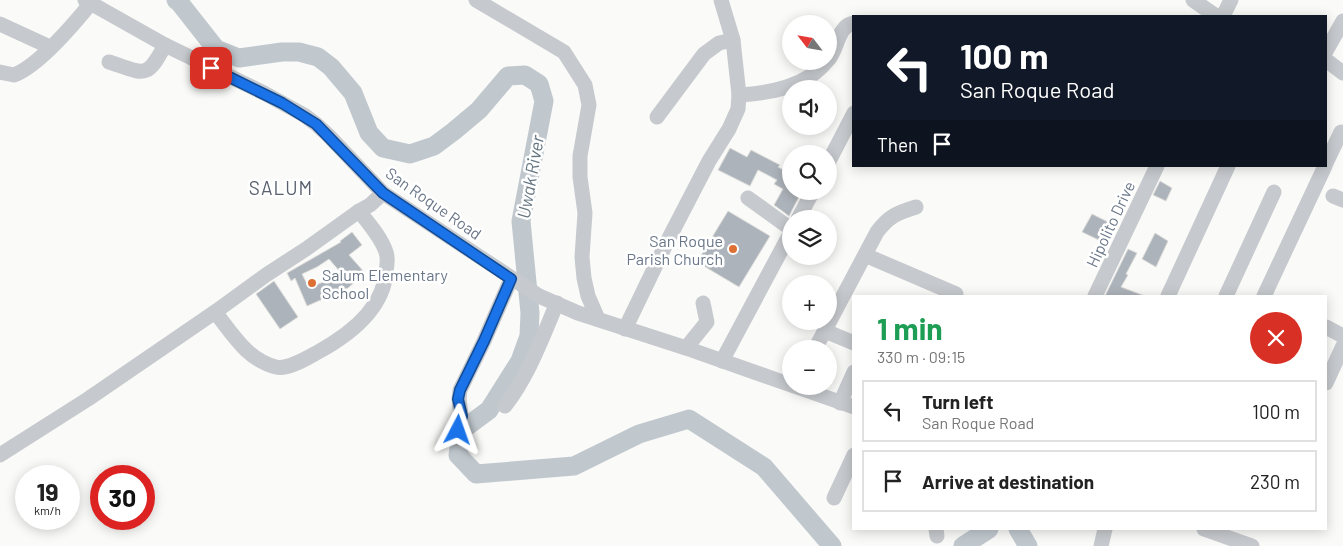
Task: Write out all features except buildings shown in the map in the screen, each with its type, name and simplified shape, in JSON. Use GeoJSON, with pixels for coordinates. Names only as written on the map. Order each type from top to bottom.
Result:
{"type":"FeatureCollection","features":[{"type":"Feature","properties":{"kind":"street"},"geometry":{"type":"LineString","coordinates":[[476,0],[564,52],[585,85],[589,105],[580,156],[580,177],[586,213],[582,257],[588,296],[598,320]]}},
{"type":"Feature","properties":{"kind":"street"},"geometry":{"type":"LineString","coordinates":[[625,329],[705,169],[738,109],[739,95],[733,40],[721,0]]}},
{"type":"Feature","properties":{"kind":"street"},"geometry":{"type":"LineString","coordinates":[[1193,0],[1215,15]]}},
{"type":"Feature","properties":{"kind":"street"},"geometry":{"type":"LineString","coordinates":[[1224,15],[1231,0]]}},
{"type":"Feature","properties":{"kind":"street"},"geometry":{"type":"LineString","coordinates":[[0,72],[14,75],[30,67],[71,26],[88,2]]}},
{"type":"Feature","properties":{"kind":"street","name":"San Roque Road"},"geometry":{"type":"LineString","coordinates":[[88,2],[165,45],[304,115],[322,129],[383,193],[539,296],[598,320],[782,382]]}},
{"type":"Feature","properties":{"kind":"street"},"geometry":{"type":"LineString","coordinates":[[1327,49],[1343,20]]}},
{"type":"Feature","properties":{"kind":"street"},"geometry":{"type":"LineString","coordinates":[[838,42],[841,32],[849,23],[852,23]]}},
{"type":"Feature","properties":{"kind":"street"},"geometry":{"type":"LineString","coordinates":[[0,24],[50,47]]}},
{"type":"Feature","properties":{"kind":"street"},"geometry":{"type":"LineString","coordinates":[[657,117],[704,54],[719,43],[733,40]]}},
{"type":"Feature","properties":{"kind":"street"},"geometry":{"type":"LineString","coordinates":[[109,62],[138,72],[146,72],[150,69],[165,45]]}},
{"type":"Feature","properties":{"kind":"street"},"geometry":{"type":"LineString","coordinates":[[1327,61],[1343,73]]}},
{"type":"Feature","properties":{"kind":"street"},"geometry":{"type":"LineString","coordinates":[[739,95],[780,90],[811,75],[817,70]]}},
{"type":"Feature","properties":{"kind":"street"},"geometry":{"type":"LineString","coordinates":[[837,146],[852,117]]}},
{"type":"Feature","properties":{"kind":"street"},"geometry":{"type":"LineString","coordinates":[[1327,163],[1341,132]]}},
{"type":"Feature","properties":{"kind":"street","name":"Hipolito Drive"},"geometry":{"type":"LineString","coordinates":[[1095,295],[1156,167]]}},
{"type":"Feature","properties":{"kind":"street"},"geometry":{"type":"LineString","coordinates":[[1168,295],[1228,167]]}},
{"type":"Feature","properties":{"kind":"street"},"geometry":{"type":"LineString","coordinates":[[1264,295],[1325,167]]}},
{"type":"Feature","properties":{"kind":"street"},"geometry":{"type":"LineString","coordinates":[[1226,295],[1274,192]]}},
{"type":"Feature","properties":{"kind":"street"},"geometry":{"type":"LineString","coordinates":[[0,455],[88,399],[370,205],[383,193]]}},
{"type":"Feature","properties":{"kind":"street"},"geometry":{"type":"LineString","coordinates":[[748,198],[782,224]]}},
{"type":"Feature","properties":{"kind":"street"},"geometry":{"type":"LineString","coordinates":[[837,306],[877,232],[886,221],[896,214],[916,207]]}},
{"type":"Feature","properties":{"kind":"street"},"geometry":{"type":"LineString","coordinates":[[215,312],[248,353],[261,362],[278,368],[298,363],[336,342],[370,312],[379,300],[386,283],[386,253],[376,232],[359,211]]}},
{"type":"Feature","properties":{"kind":"street"},"geometry":{"type":"LineString","coordinates":[[722,362],[782,248]]}},
{"type":"Feature","properties":{"kind":"street"},"geometry":{"type":"LineString","coordinates":[[865,255],[956,294]]}},
{"type":"Feature","properties":{"kind":"street"},"geometry":{"type":"LineString","coordinates":[[458,430],[462,416],[458,399],[460,390],[484,341],[517,283]]}},
{"type":"Feature","properties":{"kind":"street"},"geometry":{"type":"LineString","coordinates":[[506,406],[518,390],[557,303]]}},
{"type":"Feature","properties":{"kind":"street"},"geometry":{"type":"LineString","coordinates":[[686,348],[707,322],[703,303]]}},
{"type":"Feature","properties":{"kind":"street"},"geometry":{"type":"LineString","coordinates":[[1327,328],[1343,336]]}},
{"type":"Feature","properties":{"kind":"street"},"geometry":{"type":"LineString","coordinates":[[819,340],[824,330],[852,342]]}},
{"type":"Feature","properties":{"kind":"street"},"geometry":{"type":"LineString","coordinates":[[1327,381],[1343,346]]}},
{"type":"Feature","properties":{"kind":"street"},"geometry":{"type":"LineString","coordinates":[[847,405],[852,381]]}},
{"type":"Feature","properties":{"kind":"street","name":"San Roque Road"},"geometry":{"type":"LineString","coordinates":[[820,395],[847,405]]}},
{"type":"Feature","properties":{"kind":"street"},"geometry":{"type":"LineString","coordinates":[[834,498],[852,459]]}},
{"type":"Feature","properties":{"kind":"street"},"geometry":{"type":"LineString","coordinates":[[1101,546],[1105,530]]}},
{"type":"Feature","properties":{"kind":"street"},"geometry":{"type":"LineString","coordinates":[[1207,530],[1252,546]]}},
{"type":"Feature","properties":{"kind":"waterway","name":"Uwak River"},"geometry":{"type":"LineString","coordinates":[[176,0],[216,49],[239,58],[282,52],[299,52],[318,57],[331,67],[353,93],[369,133],[383,148],[410,154],[434,146],[479,110],[508,76],[525,75],[539,84],[544,101],[521,221],[530,313],[529,336],[520,361],[489,410],[462,430],[458,455],[476,474],[574,466],[639,434],[689,419],[764,467],[832,546]]}},
{"type":"Feature","properties":{"kind":"waterway","name":"Uwak River"},"geometry":{"type":"LineString","coordinates":[[963,546],[987,530]]}},
{"type":"Feature","properties":{"kind":"waterway","name":"Uwak River"},"geometry":{"type":"LineString","coordinates":[[1019,530],[1028,546]]}},
{"type":"Feature","properties":{"kind":"place","name":"San Roque Parish Church"},"geometry":{"type":"Point","coordinates":[733,249]}},
{"type":"Feature","properties":{"kind":"place","name":"Salum Elementary School"},"geometry":{"type":"Point","coordinates":[312,283]}},
{"type":"Feature","properties":{"kind":"district","name":"SALUM"},"geometry":{"type":"Point","coordinates":[281,187]}},
{"type":"Feature","properties":{"kind":"route"},"geometry":{"type":"LineString","coordinates":[[211,68],[304,115],[328,135],[383,193],[477,254],[511,279],[458,394],[462,416],[458,430]]}}]}
